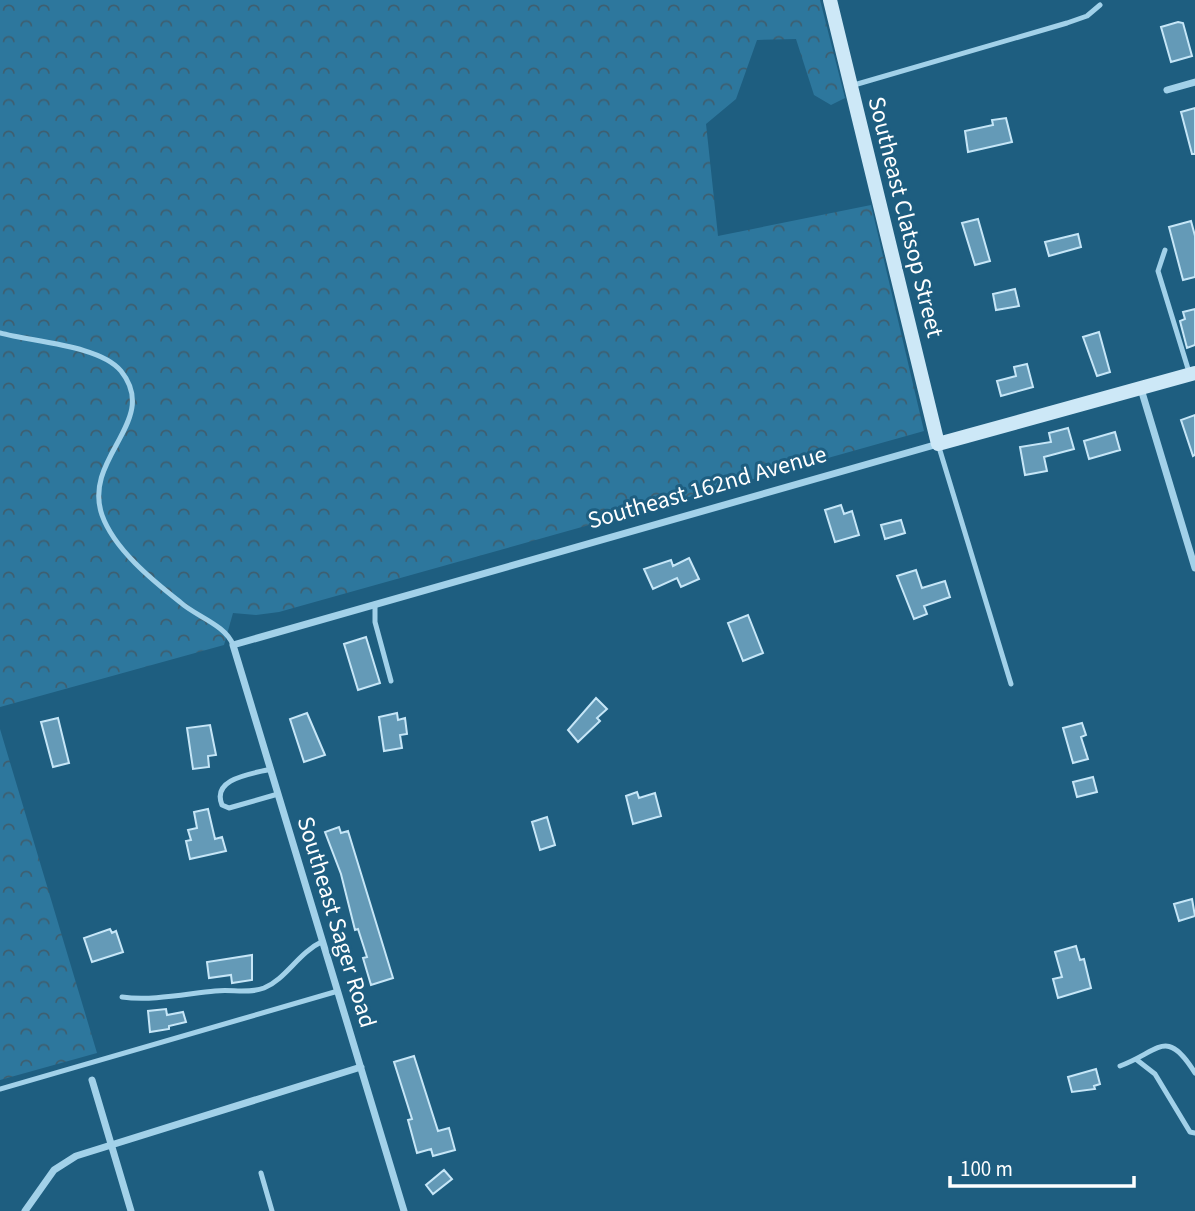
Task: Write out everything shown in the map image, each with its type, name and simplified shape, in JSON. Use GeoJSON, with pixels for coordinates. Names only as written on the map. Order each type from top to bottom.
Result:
{"type":"FeatureCollection","features":[{"type":"Feature","properties":{"kind":"street","name":"Southeast Clatsop Street"},"geometry":{"type":"LineString","coordinates":[[830,0],[938,444]]}},
{"type":"Feature","properties":{"kind":"street"},"geometry":{"type":"LineString","coordinates":[[1167,90],[1195,82]]}},
{"type":"Feature","properties":{"kind":"street","name":"Southeast 162nd Avenue"},"geometry":{"type":"LineString","coordinates":[[233,645],[1193,374]]}},
{"type":"Feature","properties":{"kind":"street"},"geometry":{"type":"LineString","coordinates":[[1141,389],[1195,568]]}},
{"type":"Feature","properties":{"kind":"street","name":"Southeast Sager Road"},"geometry":{"type":"LineString","coordinates":[[233,645],[404,1211]]}},
{"type":"Feature","properties":{"kind":"street"},"geometry":{"type":"LineString","coordinates":[[25,1211],[42,1183],[64,1161],[361,1067]]}},
{"type":"Feature","properties":{"kind":"street"},"geometry":{"type":"LineString","coordinates":[[92,1080],[131,1211]]}},
{"type":"Feature","properties":{"kind":"lane"},"geometry":{"type":"LineString","coordinates":[[850,86],[1067,23],[1087,16],[1100,5]]}},
{"type":"Feature","properties":{"kind":"lane"},"geometry":{"type":"LineString","coordinates":[[1165,250],[1158,271],[1193,374]]}},
{"type":"Feature","properties":{"kind":"lane"},"geometry":{"type":"LineString","coordinates":[[0,333],[99,355],[119,368],[130,385],[133,405],[128,425],[103,466],[99,489],[101,512],[110,532],[123,548],[180,603],[229,635],[233,645]]}},
{"type":"Feature","properties":{"kind":"lane"},"geometry":{"type":"LineString","coordinates":[[938,444],[1011,684]]}},
{"type":"Feature","properties":{"kind":"lane"},"geometry":{"type":"LineString","coordinates":[[375,604],[375,622],[391,681]]}},
{"type":"Feature","properties":{"kind":"lane"},"geometry":{"type":"LineString","coordinates":[[271,769],[227,782],[220,789],[219,797],[222,805],[229,808],[278,794]]}},
{"type":"Feature","properties":{"kind":"lane"},"geometry":{"type":"LineString","coordinates":[[122,997],[138,999],[219,990],[241,993],[264,988],[279,978],[308,948],[323,941]]}},
{"type":"Feature","properties":{"kind":"lane"},"geometry":{"type":"LineString","coordinates":[[0,1088],[338,990]]}},
{"type":"Feature","properties":{"kind":"lane"},"geometry":{"type":"LineString","coordinates":[[1120,1066],[1166,1044],[1174,1046],[1195,1073]]}},
{"type":"Feature","properties":{"kind":"lane"},"geometry":{"type":"LineString","coordinates":[[1137,1060],[1156,1074],[1190,1132],[1195,1133]]}},
{"type":"Feature","properties":{"kind":"lane"},"geometry":{"type":"LineString","coordinates":[[261,1173],[272,1211]]}},
{"type":"Feature","properties":{"kind":"green space"},"geometry":{"type":"Polygon","coordinates":[[[0,0],[820,0],[845,98],[831,105],[814,95],[796,39],[757,40],[736,99],[706,124],[718,236],[871,205],[924,431],[279,612],[256,615],[233,613],[224,645],[0,707],[0,0]]]}},
{"type":"Feature","properties":{"kind":"green space"},"geometry":{"type":"Polygon","coordinates":[[[0,729],[97,1053],[0,1080],[0,729]]]}},
{"type":"Feature","properties":{"kind":"building"},"geometry":{"type":"Polygon","coordinates":[[[1183,23],[1192,56],[1171,62],[1161,27],[1183,23]]]}},
{"type":"Feature","properties":{"kind":"building"},"geometry":{"type":"Polygon","coordinates":[[[1195,108],[1195,154],[1192,154],[1181,112],[1195,108]]]}},
{"type":"Feature","properties":{"kind":"building"},"geometry":{"type":"Polygon","coordinates":[[[1006,118],[1012,142],[968,152],[965,131],[993,125],[992,120],[1006,118]]]}},
{"type":"Feature","properties":{"kind":"building"},"geometry":{"type":"Polygon","coordinates":[[[978,219],[990,261],[975,265],[962,223],[978,219]]]}},
{"type":"Feature","properties":{"kind":"building"},"geometry":{"type":"Polygon","coordinates":[[[1191,221],[1195,236],[1195,277],[1183,280],[1169,227],[1191,221]]]}},
{"type":"Feature","properties":{"kind":"building"},"geometry":{"type":"Polygon","coordinates":[[[1078,234],[1081,247],[1049,256],[1045,242],[1078,234]]]}},
{"type":"Feature","properties":{"kind":"building"},"geometry":{"type":"Polygon","coordinates":[[[1015,289],[1019,306],[996,310],[993,294],[1015,289]]]}},
{"type":"Feature","properties":{"kind":"building"},"geometry":{"type":"Polygon","coordinates":[[[1195,309],[1195,345],[1187,348],[1180,321],[1185,319],[1183,312],[1195,309]]]}},
{"type":"Feature","properties":{"kind":"building"},"geometry":{"type":"Polygon","coordinates":[[[1099,332],[1110,372],[1097,376],[1083,337],[1099,332]]]}},
{"type":"Feature","properties":{"kind":"building"},"geometry":{"type":"Polygon","coordinates":[[[1027,364],[1033,387],[1001,396],[997,381],[1016,376],[1014,367],[1027,364]]]}},
{"type":"Feature","properties":{"kind":"building"},"geometry":{"type":"Polygon","coordinates":[[[1195,415],[1195,455],[1193,456],[1181,420],[1195,415]]]}},
{"type":"Feature","properties":{"kind":"building"},"geometry":{"type":"Polygon","coordinates":[[[1068,428],[1074,449],[1044,457],[1047,471],[1025,475],[1020,447],[1051,442],[1049,433],[1068,428]]]}},
{"type":"Feature","properties":{"kind":"building"},"geometry":{"type":"Polygon","coordinates":[[[1115,432],[1120,450],[1089,459],[1084,441],[1115,432]]]}},
{"type":"Feature","properties":{"kind":"building"},"geometry":{"type":"Polygon","coordinates":[[[841,505],[844,514],[852,511],[859,535],[835,542],[825,510],[841,505]]]}},
{"type":"Feature","properties":{"kind":"building"},"geometry":{"type":"Polygon","coordinates":[[[901,520],[905,533],[885,539],[881,525],[901,520]]]}},
{"type":"Feature","properties":{"kind":"building"},"geometry":{"type":"Polygon","coordinates":[[[689,558],[699,579],[681,587],[677,578],[653,589],[644,569],[671,560],[673,566],[689,558]]]}},
{"type":"Feature","properties":{"kind":"building"},"geometry":{"type":"Polygon","coordinates":[[[916,570],[922,588],[945,581],[950,597],[924,606],[927,614],[914,619],[897,576],[916,570]]]}},
{"type":"Feature","properties":{"kind":"building"},"geometry":{"type":"Polygon","coordinates":[[[748,615],[763,653],[743,661],[728,623],[748,615]]]}},
{"type":"Feature","properties":{"kind":"building"},"geometry":{"type":"Polygon","coordinates":[[[366,637],[380,683],[358,690],[344,644],[366,637]]]}},
{"type":"Feature","properties":{"kind":"building"},"geometry":{"type":"Polygon","coordinates":[[[596,698],[607,709],[597,718],[600,721],[578,742],[568,730],[596,698]]]}},
{"type":"Feature","properties":{"kind":"building"},"geometry":{"type":"Polygon","coordinates":[[[307,713],[325,755],[304,762],[290,719],[307,713]]]}},
{"type":"Feature","properties":{"kind":"building"},"geometry":{"type":"Polygon","coordinates":[[[397,713],[398,720],[405,718],[407,734],[400,735],[402,748],[384,751],[379,717],[397,713]]]}},
{"type":"Feature","properties":{"kind":"building"},"geometry":{"type":"Polygon","coordinates":[[[58,718],[69,763],[53,767],[41,722],[58,718]]]}},
{"type":"Feature","properties":{"kind":"building"},"geometry":{"type":"Polygon","coordinates":[[[1082,723],[1086,735],[1081,737],[1088,759],[1073,763],[1063,728],[1082,723]]]}},
{"type":"Feature","properties":{"kind":"building"},"geometry":{"type":"Polygon","coordinates":[[[210,725],[216,755],[208,756],[209,767],[193,769],[187,728],[210,725]]]}},
{"type":"Feature","properties":{"kind":"building"},"geometry":{"type":"Polygon","coordinates":[[[1093,777],[1097,792],[1077,797],[1073,782],[1093,777]]]}},
{"type":"Feature","properties":{"kind":"building"},"geometry":{"type":"Polygon","coordinates":[[[637,792],[639,798],[655,793],[661,816],[633,824],[626,796],[637,792]]]}},
{"type":"Feature","properties":{"kind":"building"},"geometry":{"type":"Polygon","coordinates":[[[208,809],[215,839],[222,837],[226,851],[190,859],[186,841],[191,840],[188,830],[197,828],[194,812],[208,809]]]}},
{"type":"Feature","properties":{"kind":"building"},"geometry":{"type":"Polygon","coordinates":[[[547,817],[555,845],[540,850],[532,822],[547,817]]]}},
{"type":"Feature","properties":{"kind":"building"},"geometry":{"type":"Polygon","coordinates":[[[339,827],[341,833],[348,831],[393,978],[371,985],[363,958],[367,957],[358,929],[355,930],[341,874],[325,832],[339,827]]]}},
{"type":"Feature","properties":{"kind":"building"},"geometry":{"type":"Polygon","coordinates":[[[1192,899],[1195,916],[1179,921],[1174,904],[1192,899]]]}},
{"type":"Feature","properties":{"kind":"building"},"geometry":{"type":"Polygon","coordinates":[[[110,929],[112,933],[116,931],[123,952],[92,962],[84,938],[110,929]]]}},
{"type":"Feature","properties":{"kind":"building"},"geometry":{"type":"Polygon","coordinates":[[[1076,946],[1080,960],[1084,959],[1091,988],[1058,998],[1053,979],[1062,977],[1055,952],[1076,946]]]}},
{"type":"Feature","properties":{"kind":"building"},"geometry":{"type":"Polygon","coordinates":[[[252,955],[252,980],[232,983],[231,975],[209,978],[207,962],[252,955]]]}},
{"type":"Feature","properties":{"kind":"building"},"geometry":{"type":"Polygon","coordinates":[[[166,1009],[167,1015],[183,1012],[186,1022],[169,1026],[169,1029],[150,1032],[148,1011],[166,1009]]]}},
{"type":"Feature","properties":{"kind":"building"},"geometry":{"type":"Polygon","coordinates":[[[414,1056],[438,1131],[449,1128],[455,1150],[433,1156],[431,1149],[417,1153],[408,1120],[412,1119],[394,1062],[414,1056]]]}},
{"type":"Feature","properties":{"kind":"building"},"geometry":{"type":"Polygon","coordinates":[[[1096,1069],[1100,1084],[1094,1086],[1095,1089],[1072,1092],[1068,1077],[1096,1069]]]}},
{"type":"Feature","properties":{"kind":"building"},"geometry":{"type":"Polygon","coordinates":[[[444,1170],[452,1179],[433,1194],[426,1185],[444,1170]]]}}]}
